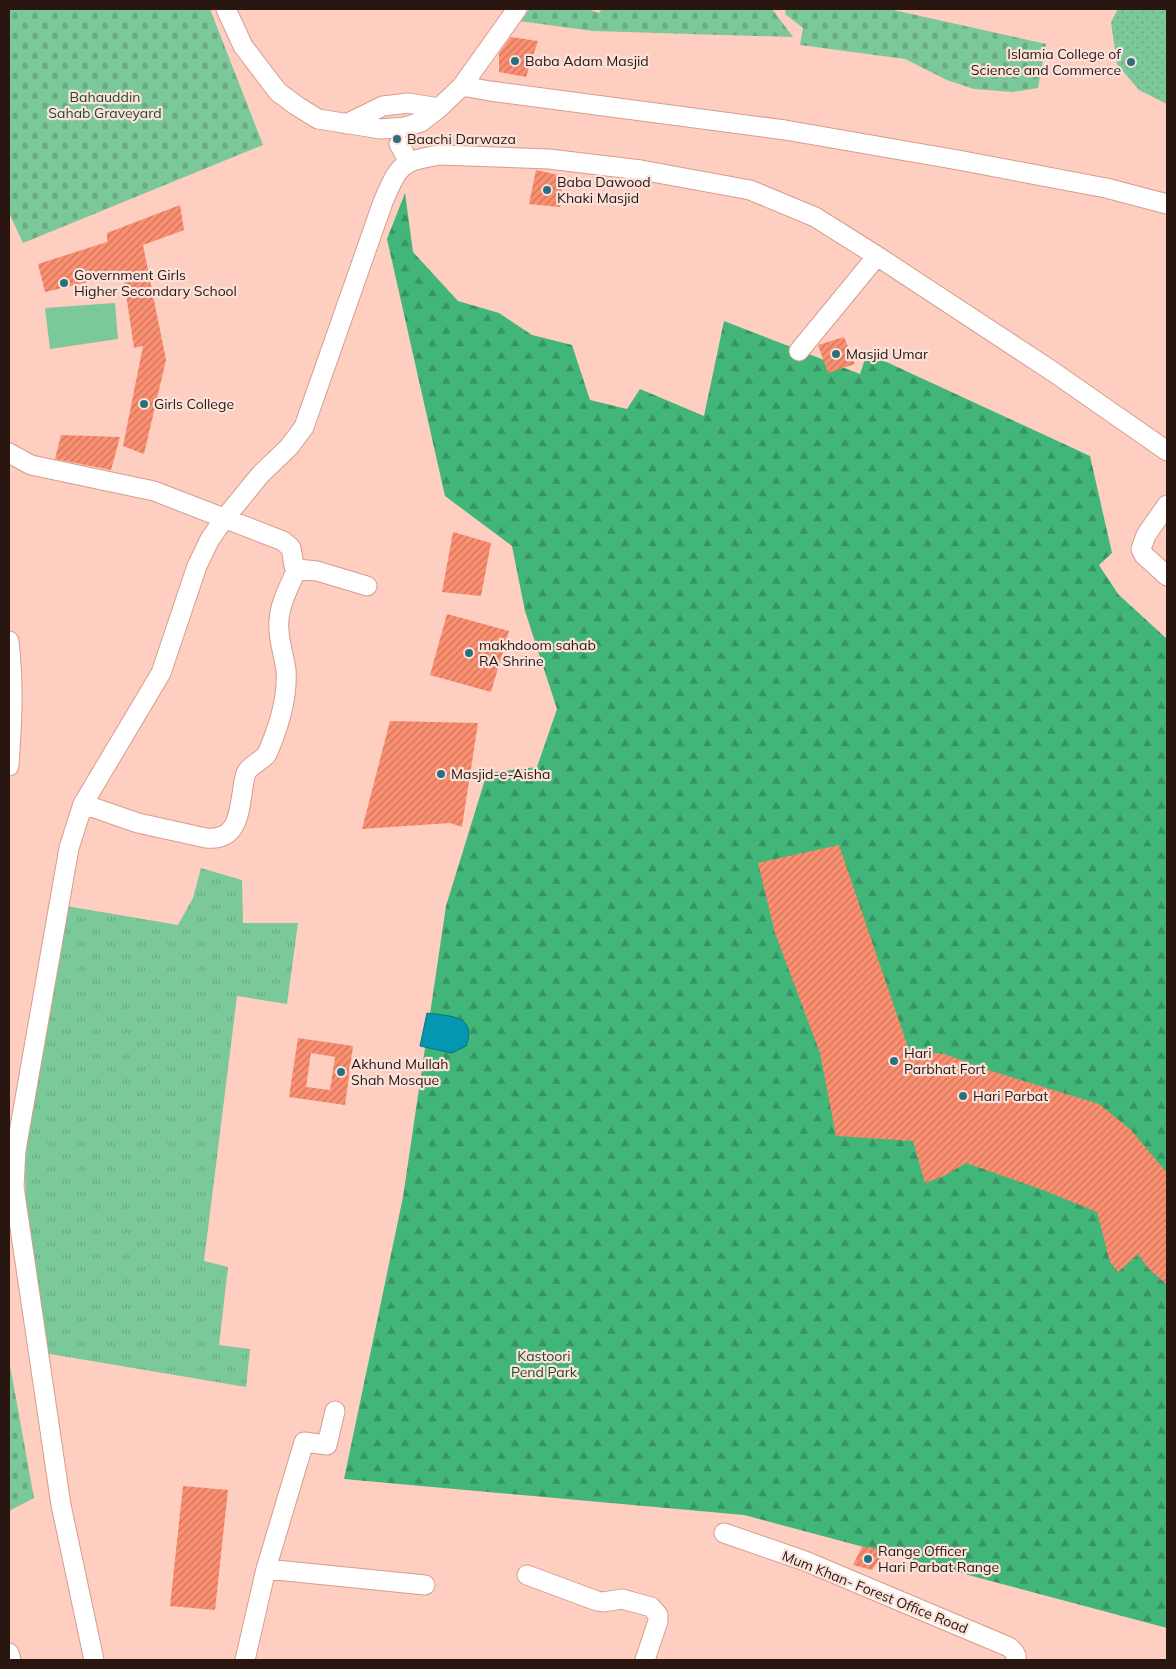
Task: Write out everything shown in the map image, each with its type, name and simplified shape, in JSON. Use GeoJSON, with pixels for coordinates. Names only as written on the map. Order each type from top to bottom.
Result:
{"type":"FeatureCollection","features":[{"type":"Feature","properties":{"kind":"street"},"geometry":{"type":"LineString","coordinates":[[226,9],[243,46],[278,92],[318,118],[381,129],[397,136],[409,162]]}},
{"type":"Feature","properties":{"kind":"street"},"geometry":{"type":"LineString","coordinates":[[397,136],[440,108],[462,86],[517,9]]}},
{"type":"Feature","properties":{"kind":"street"},"geometry":{"type":"LineString","coordinates":[[462,86],[833,138],[1106,188],[1167,204]]}},
{"type":"Feature","properties":{"kind":"street"},"geometry":{"type":"LineString","coordinates":[[346,124],[383,106],[408,103],[440,108]]}},
{"type":"Feature","properties":{"kind":"street"},"geometry":{"type":"LineString","coordinates":[[94,1660],[61,1506],[14,1187],[16,1150],[69,848],[82,804],[161,673],[197,566],[210,539],[224,518],[260,475],[289,447],[304,427],[384,202],[399,170],[404,164],[441,155],[549,159],[641,170],[750,190],[815,218],[877,256],[1167,451]]}},
{"type":"Feature","properties":{"kind":"street"},"geometry":{"type":"LineString","coordinates":[[799,351],[877,256]]}},
{"type":"Feature","properties":{"kind":"street"},"geometry":{"type":"LineString","coordinates":[[9,453],[31,465],[154,491],[288,544],[292,552],[294,566],[297,569],[317,571],[367,586]]}},
{"type":"Feature","properties":{"kind":"street"},"geometry":{"type":"LineString","coordinates":[[1167,505],[1146,535],[1141,549],[1144,555],[1167,576]]}},
{"type":"Feature","properties":{"kind":"street"},"geometry":{"type":"LineString","coordinates":[[82,804],[138,823],[206,838],[222,837],[230,832],[239,814],[246,773],[249,768],[268,754],[280,716],[285,691],[286,671],[278,626],[284,600],[297,569]]}},
{"type":"Feature","properties":{"kind":"street"},"geometry":{"type":"LineString","coordinates":[[9,641],[13,710],[9,766]]}},
{"type":"Feature","properties":{"kind":"street"},"geometry":{"type":"LineString","coordinates":[[245,1660],[266,1569],[304,1442],[327,1445],[334,1411]]}},
{"type":"Feature","properties":{"kind":"street","name":"Mum Khan- Forest Office Road"},"geometry":{"type":"LineString","coordinates":[[724,1533],[805,1561],[1010,1647],[1020,1659]]}},
{"type":"Feature","properties":{"kind":"street"},"geometry":{"type":"LineString","coordinates":[[266,1569],[425,1585]]}},
{"type":"Feature","properties":{"kind":"street"},"geometry":{"type":"LineString","coordinates":[[527,1576],[597,1602],[622,1599],[651,1607],[658,1614],[658,1621],[645,1660]]}},
{"type":"Feature","properties":{"kind":"street"},"geometry":{"type":"LineString","coordinates":[[9,1653],[11,1660]]}},
{"type":"Feature","properties":{"kind":"green space","name":"Bahauddin Sahab Graveyard"},"geometry":{"type":"Polygon","coordinates":[[[9,9],[210,9],[263,145],[23,243],[9,213],[9,9]]]}},
{"type":"Feature","properties":{"kind":"green space"},"geometry":{"type":"Polygon","coordinates":[[[530,9],[588,9],[599,13],[602,9],[772,9],[793,37],[593,31],[519,21],[530,9]]]}},
{"type":"Feature","properties":{"kind":"green space"},"geometry":{"type":"Polygon","coordinates":[[[786,9],[889,9],[1046,44],[1038,88],[1012,92],[974,89],[947,80],[905,59],[800,45],[803,28],[785,14],[786,9]]]}},
{"type":"Feature","properties":{"kind":"green space"},"geometry":{"type":"Polygon","coordinates":[[[1118,9],[1167,10],[1167,104],[1139,90],[1117,64],[1111,22],[1118,9]]]}},
{"type":"Feature","properties":{"kind":"green space","name":"Hari Parbat"},"geometry":{"type":"Polygon","coordinates":[[[405,193],[413,252],[458,301],[499,313],[532,335],[572,345],[590,400],[627,409],[640,389],[704,416],[724,321],[860,374],[867,353],[1090,456],[1112,553],[1099,565],[1118,594],[1167,639],[1167,1628],[744,1515],[344,1479],[403,1197],[446,906],[487,773],[537,767],[557,709],[525,611],[512,546],[445,496],[387,239],[405,193]]]}},
{"type":"Feature","properties":{"kind":"green space"},"geometry":{"type":"Polygon","coordinates":[[[115,303],[118,339],[50,349],[45,308],[115,303]]]}},
{"type":"Feature","properties":{"kind":"green space"},"geometry":{"type":"Polygon","coordinates":[[[201,868],[242,880],[243,923],[298,923],[287,1004],[237,996],[204,1261],[228,1267],[219,1345],[250,1349],[246,1387],[44,1353],[36,1264],[26,1213],[25,1164],[35,1079],[66,906],[178,925],[193,898],[201,868]]]}},
{"type":"Feature","properties":{"kind":"green space"},"geometry":{"type":"Polygon","coordinates":[[[9,1360],[34,1498],[9,1511],[9,1360]]]}},
{"type":"Feature","properties":{"kind":"water"},"geometry":{"type":"Polygon","coordinates":[[[427,1013],[452,1017],[465,1023],[469,1036],[466,1046],[452,1053],[420,1046],[427,1013]]]}},
{"type":"Feature","properties":{"kind":"building","name":"Baba Adam Masjid"},"geometry":{"type":"Polygon","coordinates":[[[511,37],[538,41],[526,77],[499,72],[499,53],[511,37]]]}},
{"type":"Feature","properties":{"kind":"building","name":"Baba Dawood Khaki Masjid"},"geometry":{"type":"Polygon","coordinates":[[[536,170],[563,176],[560,207],[529,204],[536,170]]]}},
{"type":"Feature","properties":{"kind":"building","name":"Government Girls Higher Secondary School"},"geometry":{"type":"Polygon","coordinates":[[[180,205],[184,230],[143,245],[166,360],[144,454],[123,446],[143,346],[134,348],[123,274],[45,292],[38,264],[107,242],[107,233],[180,205]]]}},
{"type":"Feature","properties":{"kind":"building","name":"Masjid Umar"},"geometry":{"type":"Polygon","coordinates":[[[844,337],[855,364],[828,373],[818,345],[844,337]]]}},
{"type":"Feature","properties":{"kind":"building"},"geometry":{"type":"Polygon","coordinates":[[[61,435],[120,437],[111,470],[55,459],[61,435]]]}},
{"type":"Feature","properties":{"kind":"building"},"geometry":{"type":"Polygon","coordinates":[[[453,532],[491,543],[481,596],[442,592],[453,532]]]}},
{"type":"Feature","properties":{"kind":"building","name":"makhdoom sahab RA Shrine"},"geometry":{"type":"Polygon","coordinates":[[[447,614],[509,631],[491,692],[430,675],[447,614]]]}},
{"type":"Feature","properties":{"kind":"building"},"geometry":{"type":"Polygon","coordinates":[[[390,721],[478,723],[462,827],[450,823],[362,829],[390,721]]]}},
{"type":"Feature","properties":{"kind":"building","name":"Hari Parbhat Fort"},"geometry":{"type":"Polygon","coordinates":[[[839,845],[909,1050],[945,1054],[985,1069],[1099,1104],[1131,1130],[1167,1173],[1167,1285],[1148,1268],[1138,1254],[1118,1272],[1110,1262],[1097,1212],[1043,1190],[966,1163],[942,1177],[925,1183],[913,1141],[836,1136],[820,1053],[775,933],[758,863],[839,845]]]}},
{"type":"Feature","properties":{"kind":"building","name":"Akhund Mullah Shah Mosque"},"geometry":{"type":"Polygon","coordinates":[[[298,1038],[353,1046],[345,1105],[289,1097],[298,1038]],[[311,1053],[306,1087],[330,1090],[335,1057],[311,1053]]]}},
{"type":"Feature","properties":{"kind":"building"},"geometry":{"type":"Polygon","coordinates":[[[183,1486],[228,1490],[215,1610],[170,1606],[183,1486]]]}},
{"type":"Feature","properties":{"kind":"building","name":"Range Officer Hari Parbat Range"},"geometry":{"type":"Polygon","coordinates":[[[862,1547],[870,1547],[884,1552],[872,1570],[853,1565],[862,1547]]]}},
{"type":"Feature","properties":{"kind":"place","name":"Baba Adam Masjid"},"geometry":{"type":"Point","coordinates":[515,61]}},
{"type":"Feature","properties":{"kind":"place","name":"Islamia College of Science and Commerce"},"geometry":{"type":"Point","coordinates":[1131,62]}},
{"type":"Feature","properties":{"kind":"place","name":"Baachi Darwaza"},"geometry":{"type":"Point","coordinates":[397,139]}},
{"type":"Feature","properties":{"kind":"place","name":"Baba Dawood Khaki Masjid"},"geometry":{"type":"Point","coordinates":[547,190]}},
{"type":"Feature","properties":{"kind":"place","name":"Government Girls Higher Secondary School"},"geometry":{"type":"Point","coordinates":[64,283]}},
{"type":"Feature","properties":{"kind":"place","name":"Masjid Umar"},"geometry":{"type":"Point","coordinates":[836,354]}},
{"type":"Feature","properties":{"kind":"place","name":"Girls College"},"geometry":{"type":"Point","coordinates":[144,404]}},
{"type":"Feature","properties":{"kind":"place","name":"makhdoom sahab RA Shrine"},"geometry":{"type":"Point","coordinates":[469,653]}},
{"type":"Feature","properties":{"kind":"place","name":"Masjid-e-Aisha"},"geometry":{"type":"Point","coordinates":[441,774]}},
{"type":"Feature","properties":{"kind":"place","name":"Hari Parbhat Fort"},"geometry":{"type":"Point","coordinates":[894,1061]}},
{"type":"Feature","properties":{"kind":"place","name":"Akhund Mullah Shah Mosque"},"geometry":{"type":"Point","coordinates":[341,1072]}},
{"type":"Feature","properties":{"kind":"place","name":"Hari Parbat"},"geometry":{"type":"Point","coordinates":[963,1096]}},
{"type":"Feature","properties":{"kind":"place","name":"Range Officer Hari Parbat Range"},"geometry":{"type":"Point","coordinates":[868,1559]}},
{"type":"Feature","properties":{"kind":"park label","name":"Kastoori Pend Park"},"geometry":{"type":"Point","coordinates":[544,1364]}}]}
